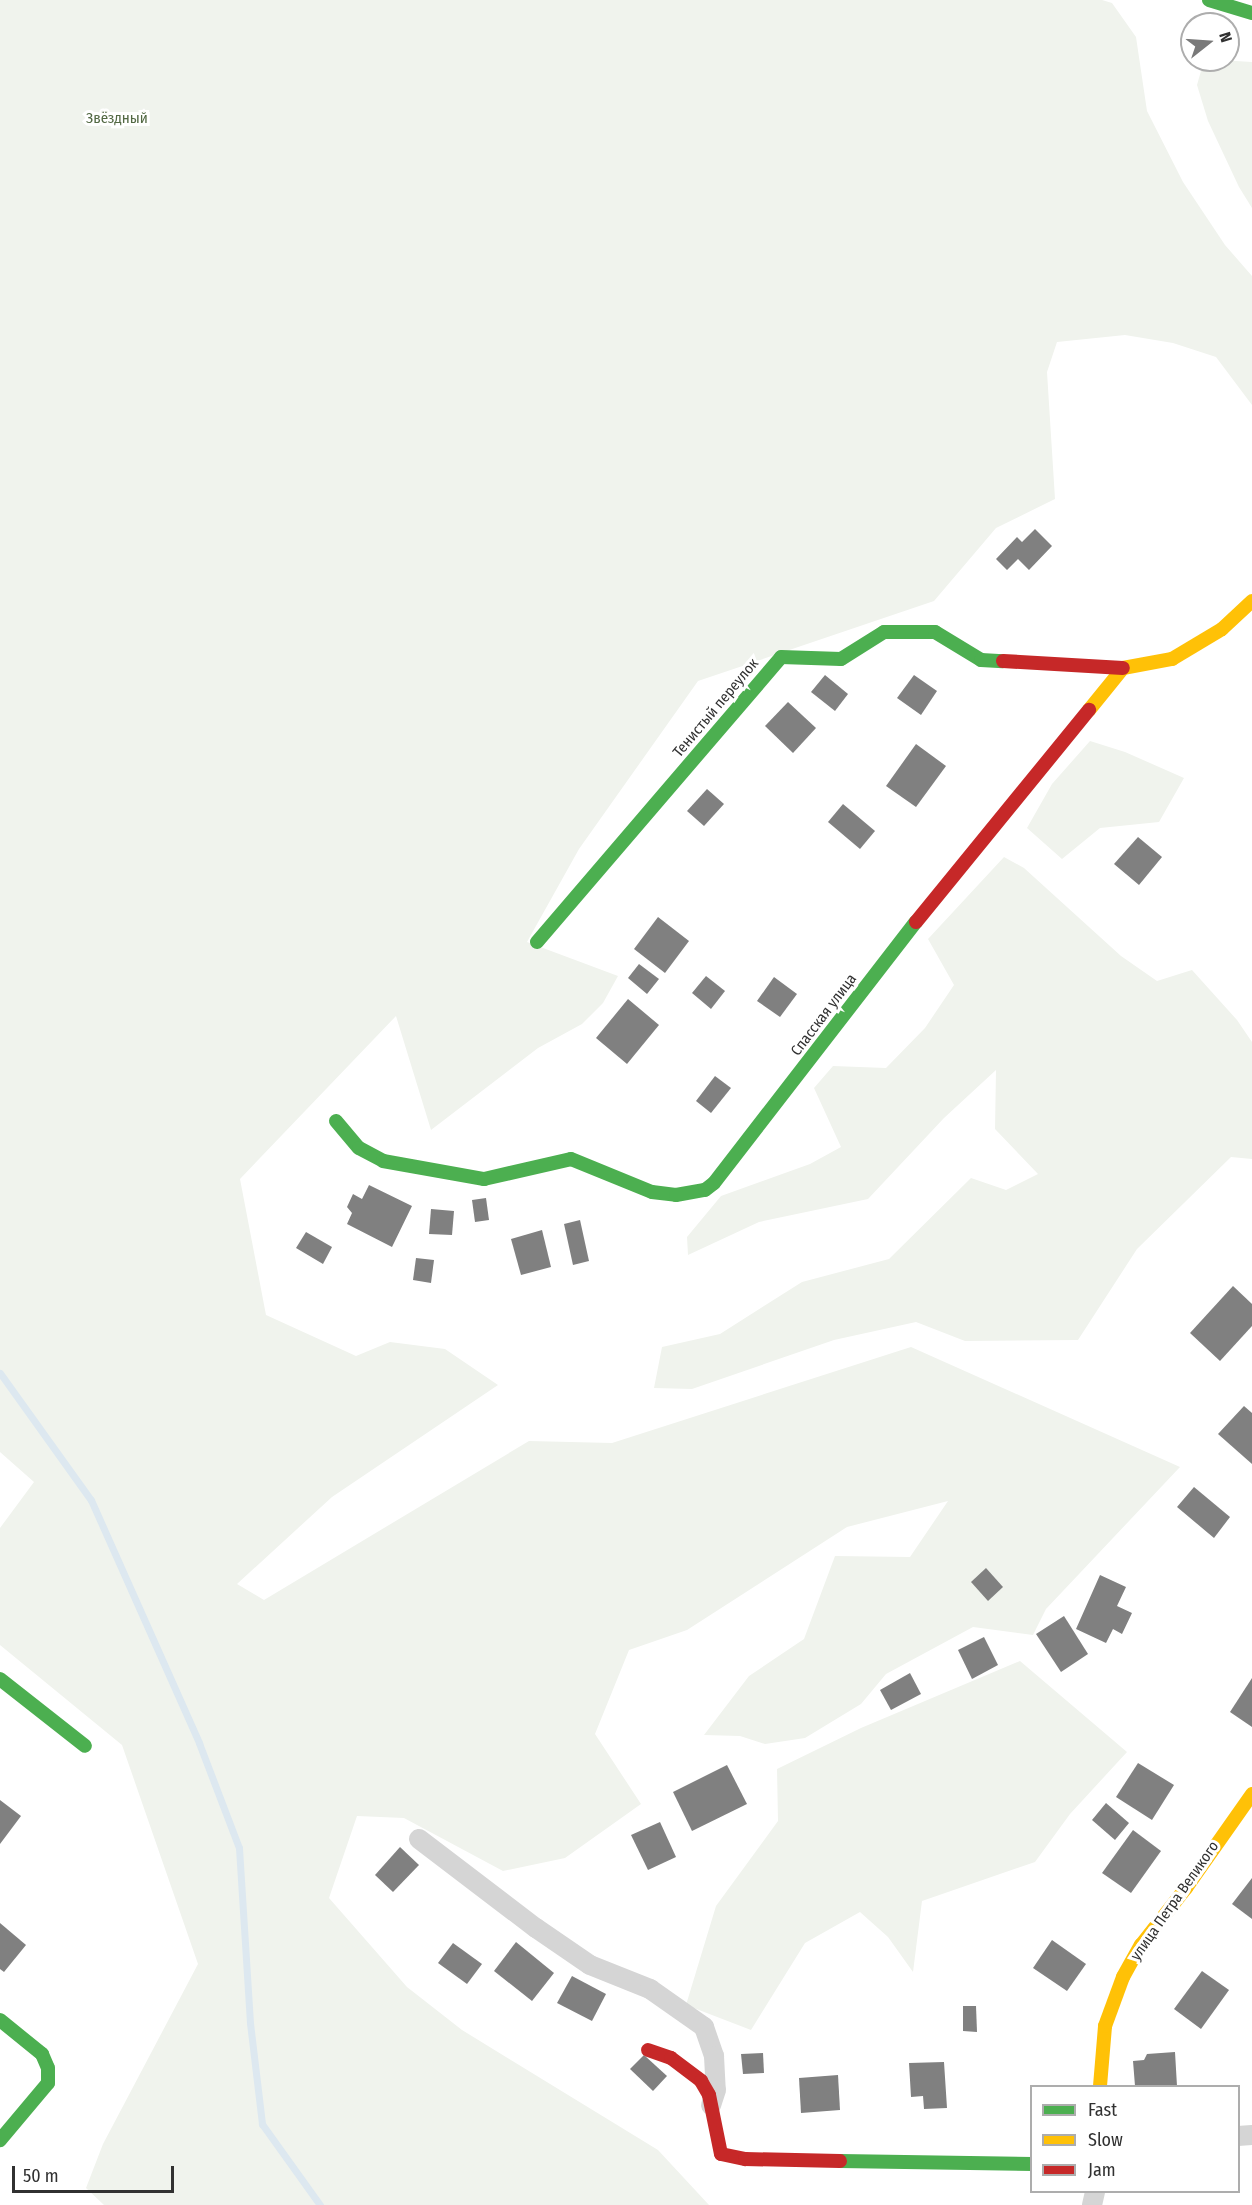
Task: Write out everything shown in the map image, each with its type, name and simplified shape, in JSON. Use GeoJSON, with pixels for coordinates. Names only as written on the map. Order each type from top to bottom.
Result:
{"type":"FeatureCollection","features":[{"type":"Feature","properties":{"kind":"street"},"geometry":{"type":"LineString","coordinates":[[1209,0],[1252,14]]}},
{"type":"Feature","properties":{"kind":"street"},"geometry":{"type":"LineString","coordinates":[[1123,668],[1172,659],[1197,646],[1251,605]]}},
{"type":"Feature","properties":{"kind":"street","name":"Тенистый переулок"},"geometry":{"type":"LineString","coordinates":[[537,942],[781,657],[841,659],[884,632],[935,632],[981,660],[1123,668]]}},
{"type":"Feature","properties":{"kind":"street","name":"Спасская улица"},"geometry":{"type":"LineString","coordinates":[[336,1121],[359,1148],[383,1161],[484,1179],[571,1159],[652,1192],[676,1195],[705,1190],[714,1183],[909,931],[1123,668]]}},
{"type":"Feature","properties":{"kind":"street"},"geometry":{"type":"LineString","coordinates":[[0,1679],[85,1746]]}},
{"type":"Feature","properties":{"kind":"street","name":"улица Петра Великого"},"geometry":{"type":"LineString","coordinates":[[1100,2085],[1105,2026],[1123,1977],[1141,1945],[1186,1888],[1252,1794]]}},
{"type":"Feature","properties":{"kind":"street"},"geometry":{"type":"LineString","coordinates":[[419,1839],[536,1928],[590,1965],[650,1989],[704,2027],[714,2056],[716,2090],[711,2106]]}},
{"type":"Feature","properties":{"kind":"street"},"geometry":{"type":"LineString","coordinates":[[0,2020],[42,2054],[48,2068],[48,2083],[0,2140]]}},
{"type":"Feature","properties":{"kind":"street"},"geometry":{"type":"LineString","coordinates":[[648,2050],[670,2058],[701,2081],[709,2095],[721,2154],[745,2159],[1030,2164]]}},
{"type":"Feature","properties":{"kind":"green space","name":"Звёздный"},"geometry":{"type":"Polygon","coordinates":[[[0,0],[1102,0],[1112,3],[1136,37],[1147,111],[1183,182],[1225,245],[1252,276],[1252,405],[1216,357],[1173,343],[1125,335],[1057,342],[1047,372],[1055,499],[996,528],[934,601],[698,681],[579,849],[527,942],[618,976],[603,1003],[582,1024],[538,1048],[431,1130],[396,1016],[240,1179],[266,1315],[356,1356],[390,1342],[445,1349],[498,1385],[332,1497],[237,1584],[264,1600],[529,1441],[612,1443],[911,1347],[1180,1467],[1046,1609],[1033,1635],[973,1627],[886,1674],[861,1704],[805,1738],[765,1744],[740,1736],[704,1735],[749,1676],[804,1639],[835,1556],[910,1557],[948,1501],[847,1527],[687,1630],[629,1650],[595,1734],[641,1804],[565,1858],[503,1871],[404,1818],[357,1816],[329,1898],[407,1987],[462,2030],[658,2150],[709,2205],[104,2205],[86,2188],[103,2144],[198,1964],[122,1745],[0,1645],[0,1528],[34,1482],[0,1452],[0,0]]]}},
{"type":"Feature","properties":{"kind":"green space"},"geometry":{"type":"Polygon","coordinates":[[[1240,61],[1252,62],[1252,208],[1239,187],[1208,121],[1197,85],[1201,72],[1240,72],[1240,61]]]}},
{"type":"Feature","properties":{"kind":"green space"},"geometry":{"type":"Polygon","coordinates":[[[1090,741],[1125,752],[1184,778],[1159,822],[1100,828],[1062,859],[1027,828],[1052,784],[1090,741]]]}},
{"type":"Feature","properties":{"kind":"green space"},"geometry":{"type":"Polygon","coordinates":[[[1004,857],[1024,868],[1121,956],[1157,981],[1192,970],[1237,1020],[1252,1042],[1252,1159],[1231,1157],[1137,1249],[1078,1340],[965,1341],[916,1322],[834,1340],[692,1389],[654,1388],[662,1347],[720,1334],[802,1282],[889,1259],[971,1178],[1006,1190],[1038,1174],[995,1129],[996,1070],[944,1118],[868,1199],[759,1222],[688,1255],[687,1237],[721,1196],[810,1164],[841,1147],[814,1088],[833,1066],[886,1068],[925,1028],[954,985],[928,939],[1004,857]]]}},
{"type":"Feature","properties":{"kind":"green space"},"geometry":{"type":"Polygon","coordinates":[[[1020,1661],[1127,1752],[1070,1814],[1035,1862],[922,1901],[913,1972],[888,1937],[860,1912],[805,1943],[751,2030],[686,2005],[716,1906],[778,1821],[777,1769],[861,1728],[1020,1661]]]}},
{"type":"Feature","properties":{"kind":"building"},"geometry":{"type":"Polygon","coordinates":[[[1035,529],[1052,546],[1029,570],[1018,559],[1007,570],[996,559],[1017,537],[1022,542],[1035,529]]]}},
{"type":"Feature","properties":{"kind":"building"},"geometry":{"type":"Polygon","coordinates":[[[825,675],[848,694],[835,711],[811,692],[825,675]]]}},
{"type":"Feature","properties":{"kind":"building"},"geometry":{"type":"Polygon","coordinates":[[[914,675],[937,691],[921,715],[897,698],[914,675]]]}},
{"type":"Feature","properties":{"kind":"building"},"geometry":{"type":"Polygon","coordinates":[[[788,702],[816,728],[793,753],[765,726],[788,702]]]}},
{"type":"Feature","properties":{"kind":"building"},"geometry":{"type":"Polygon","coordinates":[[[916,744],[946,766],[916,807],[886,786],[916,744]]]}},
{"type":"Feature","properties":{"kind":"building"},"geometry":{"type":"Polygon","coordinates":[[[707,789],[724,804],[704,826],[687,811],[707,789]]]}},
{"type":"Feature","properties":{"kind":"building"},"geometry":{"type":"Polygon","coordinates":[[[843,804],[875,831],[860,849],[828,822],[843,804]]]}},
{"type":"Feature","properties":{"kind":"building"},"geometry":{"type":"Polygon","coordinates":[[[1138,837],[1162,857],[1139,885],[1114,864],[1138,837]]]}},
{"type":"Feature","properties":{"kind":"building"},"geometry":{"type":"Polygon","coordinates":[[[658,917],[689,941],[665,973],[634,949],[658,917]]]}},
{"type":"Feature","properties":{"kind":"building"},"geometry":{"type":"Polygon","coordinates":[[[639,964],[659,979],[647,994],[628,978],[639,964]]]}},
{"type":"Feature","properties":{"kind":"building"},"geometry":{"type":"Polygon","coordinates":[[[706,976],[725,991],[711,1009],[692,993],[706,976]]]}},
{"type":"Feature","properties":{"kind":"building"},"geometry":{"type":"Polygon","coordinates":[[[774,977],[797,994],[780,1017],[757,1001],[774,977]]]}},
{"type":"Feature","properties":{"kind":"building"},"geometry":{"type":"Polygon","coordinates":[[[628,999],[659,1025],[627,1064],[596,1038],[628,999]]]}},
{"type":"Feature","properties":{"kind":"building"},"geometry":{"type":"Polygon","coordinates":[[[715,1076],[731,1088],[711,1113],[696,1101],[715,1076]]]}},
{"type":"Feature","properties":{"kind":"building"},"geometry":{"type":"Polygon","coordinates":[[[369,1185],[412,1206],[392,1247],[347,1224],[352,1213],[347,1207],[353,1194],[362,1199],[369,1185]]]}},
{"type":"Feature","properties":{"kind":"building"},"geometry":{"type":"Polygon","coordinates":[[[486,1198],[489,1220],[475,1222],[472,1200],[486,1198]]]}},
{"type":"Feature","properties":{"kind":"building"},"geometry":{"type":"Polygon","coordinates":[[[431,1209],[454,1211],[452,1235],[429,1234],[431,1209]]]}},
{"type":"Feature","properties":{"kind":"building"},"geometry":{"type":"Polygon","coordinates":[[[580,1220],[589,1261],[573,1265],[564,1224],[580,1220]]]}},
{"type":"Feature","properties":{"kind":"building"},"geometry":{"type":"Polygon","coordinates":[[[542,1230],[551,1267],[521,1275],[511,1239],[542,1230]]]}},
{"type":"Feature","properties":{"kind":"building"},"geometry":{"type":"Polygon","coordinates":[[[306,1232],[332,1247],[323,1264],[296,1248],[306,1232]]]}},
{"type":"Feature","properties":{"kind":"building"},"geometry":{"type":"Polygon","coordinates":[[[416,1258],[434,1260],[431,1283],[413,1280],[416,1258]]]}},
{"type":"Feature","properties":{"kind":"building"},"geometry":{"type":"Polygon","coordinates":[[[1233,1286],[1252,1304],[1252,1326],[1220,1361],[1190,1333],[1233,1286]]]}},
{"type":"Feature","properties":{"kind":"building"},"geometry":{"type":"Polygon","coordinates":[[[1244,1406],[1252,1413],[1252,1464],[1218,1434],[1244,1406]]]}},
{"type":"Feature","properties":{"kind":"building"},"geometry":{"type":"Polygon","coordinates":[[[1194,1487],[1230,1517],[1214,1538],[1177,1507],[1194,1487]]]}},
{"type":"Feature","properties":{"kind":"building"},"geometry":{"type":"Polygon","coordinates":[[[986,1568],[1003,1587],[988,1601],[971,1582],[986,1568]]]}},
{"type":"Feature","properties":{"kind":"building"},"geometry":{"type":"Polygon","coordinates":[[[1100,1575],[1126,1587],[1117,1606],[1132,1613],[1122,1634],[1113,1629],[1106,1643],[1076,1629],[1100,1575]]]}},
{"type":"Feature","properties":{"kind":"building"},"geometry":{"type":"Polygon","coordinates":[[[1064,1616],[1088,1654],[1061,1672],[1036,1634],[1064,1616]]]}},
{"type":"Feature","properties":{"kind":"building"},"geometry":{"type":"Polygon","coordinates":[[[984,1637],[998,1665],[972,1679],[958,1650],[984,1637]]]}},
{"type":"Feature","properties":{"kind":"building"},"geometry":{"type":"Polygon","coordinates":[[[910,1673],[921,1694],[891,1710],[880,1690],[910,1673]]]}},
{"type":"Feature","properties":{"kind":"building"},"geometry":{"type":"Polygon","coordinates":[[[1252,1678],[1252,1727],[1230,1712],[1252,1678]]]}},
{"type":"Feature","properties":{"kind":"building"},"geometry":{"type":"Polygon","coordinates":[[[1138,1763],[1174,1785],[1152,1820],[1116,1797],[1138,1763]]]}},
{"type":"Feature","properties":{"kind":"building"},"geometry":{"type":"Polygon","coordinates":[[[727,1765],[747,1804],[692,1831],[673,1792],[727,1765]]]}},
{"type":"Feature","properties":{"kind":"building"},"geometry":{"type":"Polygon","coordinates":[[[0,1800],[21,1816],[0,1844],[0,1800]]]}},
{"type":"Feature","properties":{"kind":"building"},"geometry":{"type":"Polygon","coordinates":[[[1106,1803],[1129,1823],[1115,1840],[1092,1820],[1106,1803]]]}},
{"type":"Feature","properties":{"kind":"building"},"geometry":{"type":"Polygon","coordinates":[[[660,1822],[676,1857],[648,1870],[631,1835],[660,1822]]]}},
{"type":"Feature","properties":{"kind":"building"},"geometry":{"type":"Polygon","coordinates":[[[1133,1830],[1161,1851],[1131,1893],[1102,1873],[1133,1830]]]}},
{"type":"Feature","properties":{"kind":"building"},"geometry":{"type":"Polygon","coordinates":[[[400,1847],[419,1865],[393,1892],[375,1875],[400,1847]]]}},
{"type":"Feature","properties":{"kind":"building"},"geometry":{"type":"Polygon","coordinates":[[[1252,1878],[1252,1919],[1232,1904],[1252,1878]]]}},
{"type":"Feature","properties":{"kind":"building"},"geometry":{"type":"Polygon","coordinates":[[[0,1923],[26,1945],[4,1972],[0,1969],[0,1923]]]}},
{"type":"Feature","properties":{"kind":"building"},"geometry":{"type":"Polygon","coordinates":[[[1052,1940],[1086,1964],[1067,1991],[1033,1968],[1052,1940]]]}},
{"type":"Feature","properties":{"kind":"building"},"geometry":{"type":"Polygon","coordinates":[[[516,1942],[554,1973],[532,2001],[494,1971],[516,1942]]]}},
{"type":"Feature","properties":{"kind":"building"},"geometry":{"type":"Polygon","coordinates":[[[453,1943],[482,1964],[467,1984],[438,1963],[453,1943]]]}},
{"type":"Feature","properties":{"kind":"building"},"geometry":{"type":"Polygon","coordinates":[[[1202,1971],[1229,1990],[1201,2029],[1174,2009],[1202,1971]]]}},
{"type":"Feature","properties":{"kind":"building"},"geometry":{"type":"Polygon","coordinates":[[[572,1976],[606,1994],[592,2021],[557,2003],[572,1976]]]}},
{"type":"Feature","properties":{"kind":"building"},"geometry":{"type":"Polygon","coordinates":[[[963,2006],[976,2006],[977,2032],[963,2031],[963,2006]]]}},
{"type":"Feature","properties":{"kind":"building"},"geometry":{"type":"Polygon","coordinates":[[[1175,2052],[1177,2085],[1135,2085],[1133,2061],[1144,2060],[1147,2054],[1175,2052]]]}},
{"type":"Feature","properties":{"kind":"building"},"geometry":{"type":"Polygon","coordinates":[[[763,2053],[764,2073],[743,2074],[741,2054],[763,2053]]]}},
{"type":"Feature","properties":{"kind":"building"},"geometry":{"type":"Polygon","coordinates":[[[644,2055],[667,2076],[653,2091],[630,2069],[644,2055]]]}},
{"type":"Feature","properties":{"kind":"building"},"geometry":{"type":"Polygon","coordinates":[[[944,2062],[947,2108],[924,2109],[923,2096],[911,2097],[909,2063],[944,2062]]]}},
{"type":"Feature","properties":{"kind":"building"},"geometry":{"type":"Polygon","coordinates":[[[838,2075],[840,2110],[801,2113],[799,2078],[838,2075]]]}},
{"type":"Feature","properties":{"kind":"waterway"},"geometry":{"type":"LineString","coordinates":[[0,1373],[91,1500],[199,1743],[239,1848],[250,2023],[262,2124],[320,2205]]}},
{"type":"Feature","properties":{"kind":"traffic: fast"},"geometry":{"type":"LineString","coordinates":[[1209,0],[1252,13]]}},
{"type":"Feature","properties":{"kind":"traffic: fast"},"geometry":{"type":"LineString","coordinates":[[537,942],[781,657],[841,659],[884,632],[935,632],[981,660],[1003,661]]}},
{"type":"Feature","properties":{"kind":"traffic: fast"},"geometry":{"type":"LineString","coordinates":[[336,1121],[359,1148],[383,1161],[484,1179],[571,1159],[652,1192],[676,1195],[705,1190],[714,1183],[916,922]]}},
{"type":"Feature","properties":{"kind":"traffic: fast"},"geometry":{"type":"LineString","coordinates":[[0,1679],[85,1746]]}},
{"type":"Feature","properties":{"kind":"traffic: fast"},"geometry":{"type":"LineString","coordinates":[[0,2020],[42,2054],[48,2068],[48,2083],[0,2140]]}},
{"type":"Feature","properties":{"kind":"traffic: fast"},"geometry":{"type":"LineString","coordinates":[[840,2161],[1030,2164]]}},
{"type":"Feature","properties":{"kind":"traffic: slow"},"geometry":{"type":"LineString","coordinates":[[1089,710],[1123,668],[1172,659],[1222,629],[1252,601]]}},
{"type":"Feature","properties":{"kind":"traffic: slow"},"geometry":{"type":"LineString","coordinates":[[1100,2085],[1105,2026],[1123,1977],[1141,1945],[1186,1888],[1252,1794]]}},
{"type":"Feature","properties":{"kind":"traffic: jam"},"geometry":{"type":"LineString","coordinates":[[1003,661],[1123,668]]}},
{"type":"Feature","properties":{"kind":"traffic: jam"},"geometry":{"type":"LineString","coordinates":[[916,922],[1089,710]]}},
{"type":"Feature","properties":{"kind":"traffic: jam"},"geometry":{"type":"LineString","coordinates":[[648,2050],[671,2058],[701,2081],[709,2095],[721,2154],[745,2159],[840,2161]]}}]}
